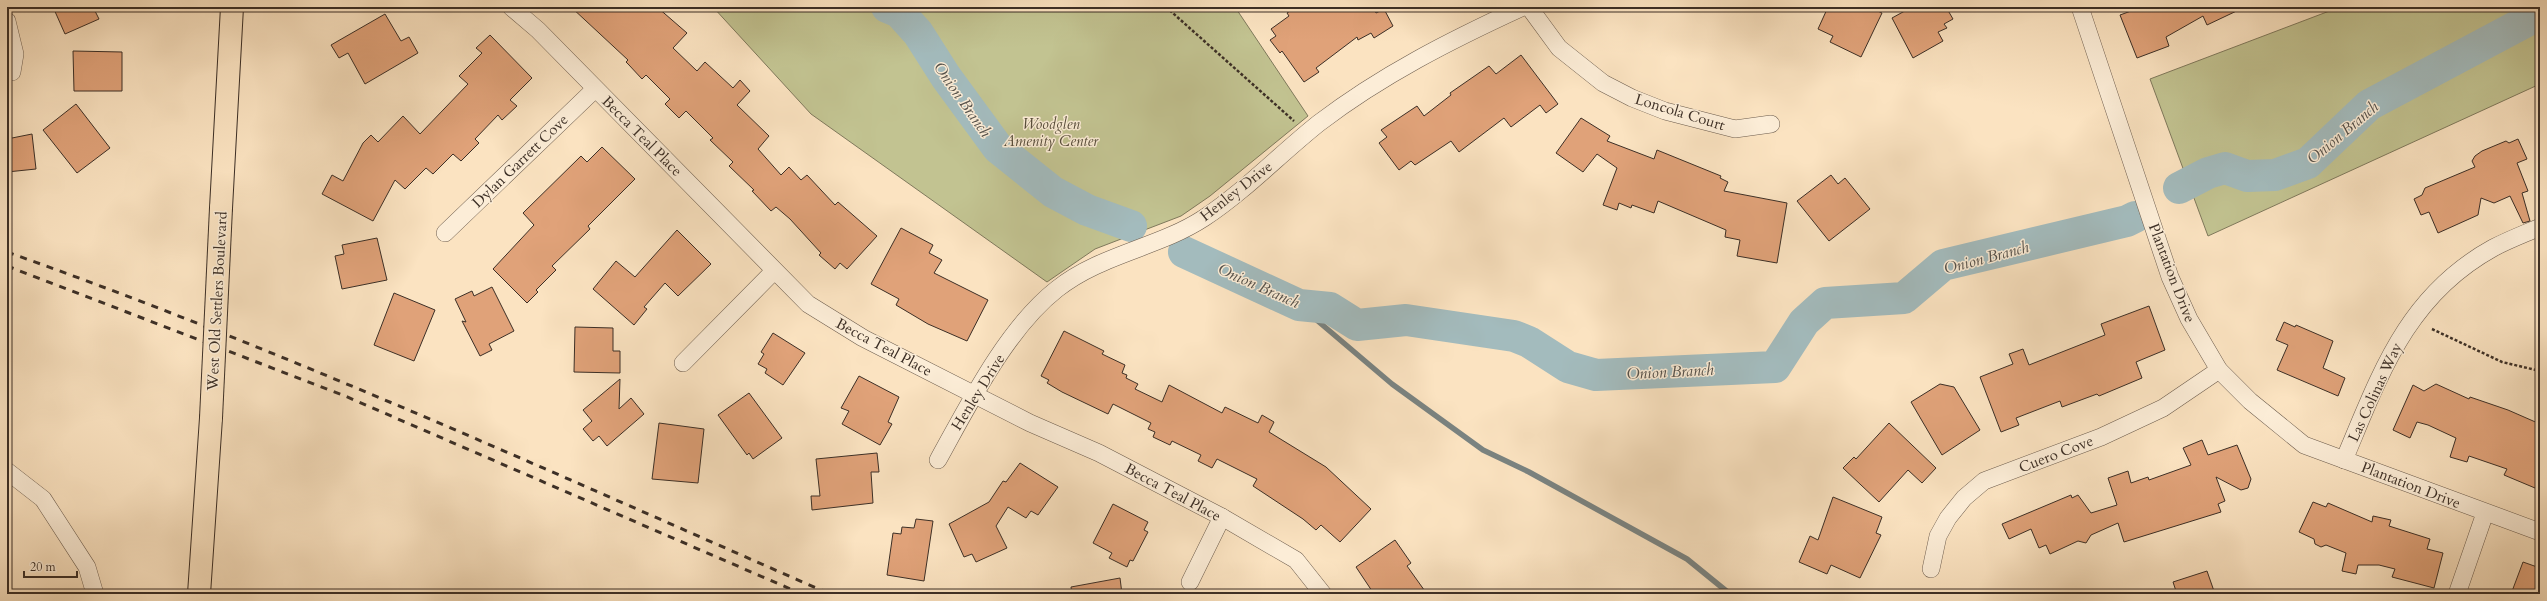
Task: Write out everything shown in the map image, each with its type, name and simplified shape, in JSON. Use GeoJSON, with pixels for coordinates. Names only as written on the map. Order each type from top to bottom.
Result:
{"type":"FeatureCollection","features":[{"type":"Feature","properties":{"kind":"main road","name":"West Old Settlers Boulevard"},"geometry":{"type":"LineString","coordinates":[[199,594],[211,418],[232,7]]}},
{"type":"Feature","properties":{"kind":"street","name":"Becca Teal Place"},"geometry":{"type":"LineString","coordinates":[[511,7],[538,30],[808,304],[863,338],[1030,423],[1099,454],[1222,518],[1296,560],[1323,594]]}},
{"type":"Feature","properties":{"kind":"street","name":"Henley Drive"},"geometry":{"type":"LineString","coordinates":[[938,460],[975,394],[1022,322],[1057,289],[1098,263],[1158,240],[1204,218],[1318,124],[1367,88],[1447,42],[1523,7]]}},
{"type":"Feature","properties":{"kind":"street","name":"Loncola Court"},"geometry":{"type":"LineString","coordinates":[[1529,7],[1559,48],[1603,83],[1632,98],[1665,111],[1735,129],[1771,124]]}},
{"type":"Feature","properties":{"kind":"street","name":"Plantation Drive"},"geometry":{"type":"LineString","coordinates":[[2080,7],[2170,276],[2189,319],[2219,370],[2250,401],[2304,445],[2540,532]]}},
{"type":"Feature","properties":{"kind":"street"},"geometry":{"type":"LineString","coordinates":[[7,21],[15,54],[12,72]]}},
{"type":"Feature","properties":{"kind":"street","name":"Dylan Garrett Cove"},"geometry":{"type":"LineString","coordinates":[[445,233],[595,89]]}},
{"type":"Feature","properties":{"kind":"street","name":"Las Colinas Way"},"geometry":{"type":"LineString","coordinates":[[2344,460],[2387,358],[2431,296],[2492,248],[2540,227]]}},
{"type":"Feature","properties":{"kind":"street"},"geometry":{"type":"LineString","coordinates":[[683,363],[774,271]]}},
{"type":"Feature","properties":{"kind":"street","name":"Cuero Cove"},"geometry":{"type":"LineString","coordinates":[[1932,569],[1938,536],[1948,518],[1964,498],[1984,481],[2101,437],[2163,408],[2219,370]]}},
{"type":"Feature","properties":{"kind":"street"},"geometry":{"type":"LineString","coordinates":[[7,471],[42,499],[87,568],[96,594]]}},
{"type":"Feature","properties":{"kind":"street"},"geometry":{"type":"LineString","coordinates":[[2456,594],[2486,513]]}},
{"type":"Feature","properties":{"kind":"street"},"geometry":{"type":"LineString","coordinates":[[1190,582],[1222,518]]}},
{"type":"Feature","properties":{"kind":"path"},"geometry":{"type":"LineString","coordinates":[[1166,7],[1295,122]]}},
{"type":"Feature","properties":{"kind":"path"},"geometry":{"type":"LineString","coordinates":[[2432,329],[2502,362],[2540,371]]}},
{"type":"Feature","properties":{"kind":"green space","name":"Woodglen Amenity Center"},"geometry":{"type":"Polygon","coordinates":[[[713,7],[1235,7],[1308,116],[1210,196],[1181,216],[1095,249],[1047,282],[811,114],[713,7]]]}},
{"type":"Feature","properties":{"kind":"green space"},"geometry":{"type":"Polygon","coordinates":[[[2340,7],[2540,7],[2540,84],[2208,236],[2150,79],[2340,7]]]}},
{"type":"Feature","properties":{"kind":"building"},"geometry":{"type":"Polygon","coordinates":[[[53,7],[93,7],[99,19],[65,34],[53,7]]]}},
{"type":"Feature","properties":{"kind":"building"},"geometry":{"type":"Polygon","coordinates":[[[571,7],[657,7],[687,33],[673,48],[697,71],[705,62],[733,88],[740,80],[750,91],[737,105],[769,136],[758,149],[781,175],[789,167],[801,180],[807,175],[835,205],[838,202],[877,236],[847,269],[840,263],[835,269],[819,255],[821,253],[790,219],[776,207],[771,211],[752,191],[754,190],[729,166],[733,162],[710,140],[713,138],[686,111],[679,118],[665,104],[670,99],[646,75],[642,79],[626,62],[628,60],[571,7]]]}},
{"type":"Feature","properties":{"kind":"building"},"geometry":{"type":"Polygon","coordinates":[[[1296,7],[1373,7],[1376,13],[1384,9],[1393,26],[1374,38],[1371,33],[1358,40],[1357,37],[1316,68],[1319,72],[1304,82],[1282,51],[1280,53],[1270,40],[1276,36],[1271,29],[1289,16],[1287,13],[1296,7]]]}},
{"type":"Feature","properties":{"kind":"building"},"geometry":{"type":"Polygon","coordinates":[[[1828,7],[1869,7],[1882,13],[1861,57],[1830,42],[1833,36],[1818,29],[1828,7]]]}},
{"type":"Feature","properties":{"kind":"building"},"geometry":{"type":"Polygon","coordinates":[[[1912,7],[1946,7],[1953,19],[1944,24],[1947,28],[1938,32],[1943,41],[1913,58],[1892,18],[1912,7]]]}},
{"type":"Feature","properties":{"kind":"building"},"geometry":{"type":"Polygon","coordinates":[[[2142,7],[2245,7],[2207,25],[2203,16],[2166,37],[2169,46],[2137,58],[2120,15],[2142,7]]]}},
{"type":"Feature","properties":{"kind":"building"},"geometry":{"type":"Polygon","coordinates":[[[385,14],[401,41],[409,37],[418,53],[365,84],[348,53],[339,58],[331,45],[385,14]]]}},
{"type":"Feature","properties":{"kind":"building"},"geometry":{"type":"Polygon","coordinates":[[[490,35],[532,78],[510,100],[517,106],[502,120],[498,115],[475,139],[479,143],[461,161],[453,154],[433,174],[426,168],[405,189],[395,180],[373,221],[322,194],[332,175],[343,181],[363,143],[371,135],[378,142],[403,116],[420,134],[468,84],[459,76],[482,53],[476,48],[490,35]]]}},
{"type":"Feature","properties":{"kind":"building"},"geometry":{"type":"Polygon","coordinates":[[[73,51],[122,52],[122,91],[74,91],[73,51]]]}},
{"type":"Feature","properties":{"kind":"building"},"geometry":{"type":"Polygon","coordinates":[[[1521,55],[1558,104],[1546,113],[1540,105],[1511,127],[1504,118],[1459,152],[1451,141],[1415,165],[1411,161],[1399,170],[1379,143],[1387,137],[1381,130],[1417,106],[1424,116],[1451,95],[1450,93],[1489,66],[1496,74],[1521,55]]]}},
{"type":"Feature","properties":{"kind":"building"},"geometry":{"type":"Polygon","coordinates":[[[76,104],[110,148],[77,173],[43,130],[76,104]]]}},
{"type":"Feature","properties":{"kind":"building"},"geometry":{"type":"Polygon","coordinates":[[[1581,118],[1610,136],[1607,141],[1654,159],[1657,150],[1721,176],[1720,178],[1728,182],[1724,191],[1787,203],[1777,263],[1737,256],[1740,240],[1725,237],[1726,230],[1658,201],[1654,213],[1632,205],[1631,208],[1619,203],[1617,210],[1603,205],[1617,168],[1597,154],[1583,172],[1556,153],[1581,118]]]}},
{"type":"Feature","properties":{"kind":"building"},"geometry":{"type":"Polygon","coordinates":[[[32,134],[36,169],[7,172],[7,139],[32,134]]]}},
{"type":"Feature","properties":{"kind":"building"},"geometry":{"type":"Polygon","coordinates":[[[2518,139],[2527,159],[2517,163],[2528,191],[2522,193],[2530,221],[2523,223],[2510,196],[2494,203],[2481,198],[2478,215],[2438,233],[2429,212],[2421,215],[2414,199],[2422,195],[2425,188],[2475,167],[2472,161],[2475,156],[2482,151],[2506,141],[2509,143],[2518,139]]]}},
{"type":"Feature","properties":{"kind":"building"},"geometry":{"type":"Polygon","coordinates":[[[602,147],[635,179],[588,226],[590,229],[552,266],[556,270],[536,290],[538,292],[527,303],[493,269],[534,225],[523,213],[581,156],[587,162],[602,147]]]}},
{"type":"Feature","properties":{"kind":"building"},"geometry":{"type":"Polygon","coordinates":[[[1831,175],[1838,184],[1845,178],[1870,209],[1829,241],[1797,201],[1831,175]]]}},
{"type":"Feature","properties":{"kind":"building"},"geometry":{"type":"Polygon","coordinates":[[[901,228],[933,245],[929,253],[942,260],[934,273],[988,300],[967,341],[928,324],[896,305],[899,299],[871,284],[901,228]]]}},
{"type":"Feature","properties":{"kind":"building"},"geometry":{"type":"Polygon","coordinates":[[[677,230],[711,264],[678,296],[665,283],[644,307],[647,309],[634,325],[593,289],[616,261],[635,277],[677,230]]]}},
{"type":"Feature","properties":{"kind":"building"},"geometry":{"type":"Polygon","coordinates":[[[377,238],[387,280],[342,289],[335,256],[344,254],[342,245],[377,238]]]}},
{"type":"Feature","properties":{"kind":"building"},"geometry":{"type":"Polygon","coordinates":[[[492,287],[514,331],[489,344],[492,350],[480,356],[462,321],[466,322],[455,299],[472,291],[474,296],[492,287]]]}},
{"type":"Feature","properties":{"kind":"building"},"geometry":{"type":"Polygon","coordinates":[[[394,293],[435,310],[414,361],[374,345],[394,293]]]}},
{"type":"Feature","properties":{"kind":"building"},"geometry":{"type":"Polygon","coordinates":[[[2149,306],[2165,350],[2136,362],[2142,378],[2099,396],[2097,394],[2062,407],[2060,401],[2016,418],[2019,425],[2001,432],[1980,377],[2013,364],[2009,354],[2023,349],[2029,365],[2105,335],[2101,324],[2149,306]]]}},
{"type":"Feature","properties":{"kind":"building"},"geometry":{"type":"Polygon","coordinates":[[[2284,322],[2295,327],[2296,325],[2333,341],[2323,368],[2345,378],[2338,396],[2277,370],[2288,345],[2276,340],[2284,322]]]}},
{"type":"Feature","properties":{"kind":"building"},"geometry":{"type":"Polygon","coordinates":[[[575,327],[613,328],[613,351],[620,351],[620,373],[574,372],[575,327]]]}},
{"type":"Feature","properties":{"kind":"building"},"geometry":{"type":"Polygon","coordinates":[[[1064,331],[1104,351],[1102,354],[1125,365],[1122,373],[1127,375],[1126,378],[1138,384],[1135,389],[1162,402],[1169,385],[1222,413],[1225,407],[1258,423],[1262,415],[1274,422],[1269,432],[1326,467],[1371,509],[1340,542],[1321,525],[1316,530],[1303,519],[1253,486],[1257,479],[1217,459],[1212,468],[1198,461],[1201,455],[1172,441],[1170,445],[1153,437],[1155,432],[1148,429],[1151,423],[1113,404],[1108,414],[1062,392],[1047,383],[1049,380],[1041,376],[1064,331]]]}},
{"type":"Feature","properties":{"kind":"building"},"geometry":{"type":"Polygon","coordinates":[[[773,333],[805,353],[783,385],[765,373],[767,369],[758,364],[764,354],[761,352],[773,333]]]}},
{"type":"Feature","properties":{"kind":"building"},"geometry":{"type":"Polygon","coordinates":[[[859,376],[899,397],[888,422],[892,424],[880,445],[842,424],[849,411],[841,408],[859,376]]]}},
{"type":"Feature","properties":{"kind":"building"},"geometry":{"type":"Polygon","coordinates":[[[620,379],[619,409],[631,398],[644,414],[607,446],[599,436],[593,441],[583,429],[592,421],[583,410],[620,379]]]}},
{"type":"Feature","properties":{"kind":"building"},"geometry":{"type":"Polygon","coordinates":[[[1940,384],[1954,387],[1980,430],[1942,455],[1911,402],[1940,384]]]}},
{"type":"Feature","properties":{"kind":"building"},"geometry":{"type":"Polygon","coordinates":[[[2436,384],[2469,399],[2470,397],[2508,410],[2540,424],[2540,476],[2535,488],[2504,475],[2507,469],[2469,456],[2467,462],[2450,457],[2456,438],[2428,425],[2417,422],[2410,438],[2393,430],[2413,385],[2424,391],[2436,384]]]}},
{"type":"Feature","properties":{"kind":"building"},"geometry":{"type":"Polygon","coordinates":[[[749,393],[782,438],[753,459],[749,453],[747,455],[718,415],[749,393]]]}},
{"type":"Feature","properties":{"kind":"building"},"geometry":{"type":"Polygon","coordinates":[[[659,423],[704,429],[698,483],[652,479],[659,423]]]}},
{"type":"Feature","properties":{"kind":"building"},"geometry":{"type":"Polygon","coordinates":[[[1889,423],[1936,468],[1922,483],[1908,470],[1879,502],[1843,468],[1854,457],[1856,459],[1889,423]]]}},
{"type":"Feature","properties":{"kind":"building"},"geometry":{"type":"Polygon","coordinates":[[[2202,440],[2208,455],[2237,445],[2251,479],[2248,488],[2241,490],[2216,477],[2225,501],[2218,504],[2221,512],[2124,542],[2118,523],[2091,535],[2086,543],[2078,541],[2050,554],[2046,545],[2039,548],[2031,529],[2009,539],[2002,524],[2071,495],[2072,498],[2078,495],[2091,513],[2117,505],[2108,478],[2128,471],[2131,483],[2148,477],[2149,480],[2191,465],[2183,448],[2202,440]]]}},
{"type":"Feature","properties":{"kind":"building"},"geometry":{"type":"Polygon","coordinates":[[[877,453],[879,472],[871,472],[873,503],[812,510],[811,496],[820,496],[816,459],[877,453]]]}},
{"type":"Feature","properties":{"kind":"building"},"geometry":{"type":"Polygon","coordinates":[[[1020,463],[1058,487],[1038,515],[1031,511],[1026,518],[1008,507],[996,526],[1007,548],[976,562],[972,554],[964,557],[949,524],[989,502],[1003,481],[1006,482],[1020,463]]]}},
{"type":"Feature","properties":{"kind":"building"},"geometry":{"type":"Polygon","coordinates":[[[1833,497],[1882,517],[1876,533],[1881,535],[1860,578],[1831,565],[1827,574],[1799,562],[1810,536],[1818,540],[1833,497]]]}},
{"type":"Feature","properties":{"kind":"building"},"geometry":{"type":"Polygon","coordinates":[[[2313,502],[2326,507],[2328,503],[2372,522],[2373,516],[2391,520],[2389,526],[2430,539],[2427,549],[2443,553],[2434,588],[2392,577],[2395,569],[2379,565],[2358,565],[2356,574],[2342,571],[2346,553],[2326,545],[2321,547],[2315,544],[2314,539],[2299,532],[2313,502]]]}},
{"type":"Feature","properties":{"kind":"building"},"geometry":{"type":"Polygon","coordinates":[[[1113,504],[1148,522],[1144,530],[1148,532],[1133,561],[1130,560],[1127,567],[1109,558],[1112,553],[1093,543],[1113,504]]]}},
{"type":"Feature","properties":{"kind":"building"},"geometry":{"type":"Polygon","coordinates":[[[916,519],[933,521],[924,581],[887,575],[893,533],[901,534],[902,527],[914,528],[916,519]]]}},
{"type":"Feature","properties":{"kind":"building"},"geometry":{"type":"Polygon","coordinates":[[[1395,540],[1411,563],[1407,566],[1427,594],[1374,594],[1356,567],[1395,540]]]}},
{"type":"Feature","properties":{"kind":"building"},"geometry":{"type":"Polygon","coordinates":[[[2523,562],[2540,568],[2540,594],[2511,594],[2523,562]]]}},
{"type":"Feature","properties":{"kind":"building"},"geometry":{"type":"Polygon","coordinates":[[[2207,571],[2215,594],[2177,594],[2173,582],[2207,571]]]}},
{"type":"Feature","properties":{"kind":"building"},"geometry":{"type":"Polygon","coordinates":[[[1120,578],[1122,594],[1072,594],[1071,587],[1120,578]]]}},
{"type":"Feature","properties":{"kind":"waterway","name":"Onion Branch"},"geometry":{"type":"LineString","coordinates":[[887,7],[899,12],[918,33],[946,77],[998,148],[1053,192],[1087,210],[1131,226]]}},
{"type":"Feature","properties":{"kind":"waterway"},"geometry":{"type":"LineString","coordinates":[[899,12],[910,7]]}},
{"type":"Feature","properties":{"kind":"waterway","name":"Onion Branch"},"geometry":{"type":"LineString","coordinates":[[2179,188],[2208,173],[2225,168],[2247,176],[2275,175],[2308,163],[2369,105],[2540,14]]}},
{"type":"Feature","properties":{"kind":"waterway","name":"Onion Branch"},"geometry":{"type":"LineString","coordinates":[[1184,252],[1299,305],[1330,308],[1357,325],[1406,320],[1514,336],[1529,342],[1568,367],[1596,375],[1775,367],[1804,322],[1825,303],[1904,298],[1943,265],[2127,221],[2135,217]]}},
{"type":"Feature","properties":{"kind":"waterway"},"geometry":{"type":"LineString","coordinates":[[1299,305],[1392,384],[1483,450],[1529,472],[1687,559],[1730,594]]}},
{"type":"Feature","properties":{"kind":"railway"},"geometry":{"type":"LineString","coordinates":[[7,252],[112,290],[319,372],[830,594]]}},
{"type":"Feature","properties":{"kind":"railway"},"geometry":{"type":"LineString","coordinates":[[7,266],[345,396],[802,594]]}}]}
